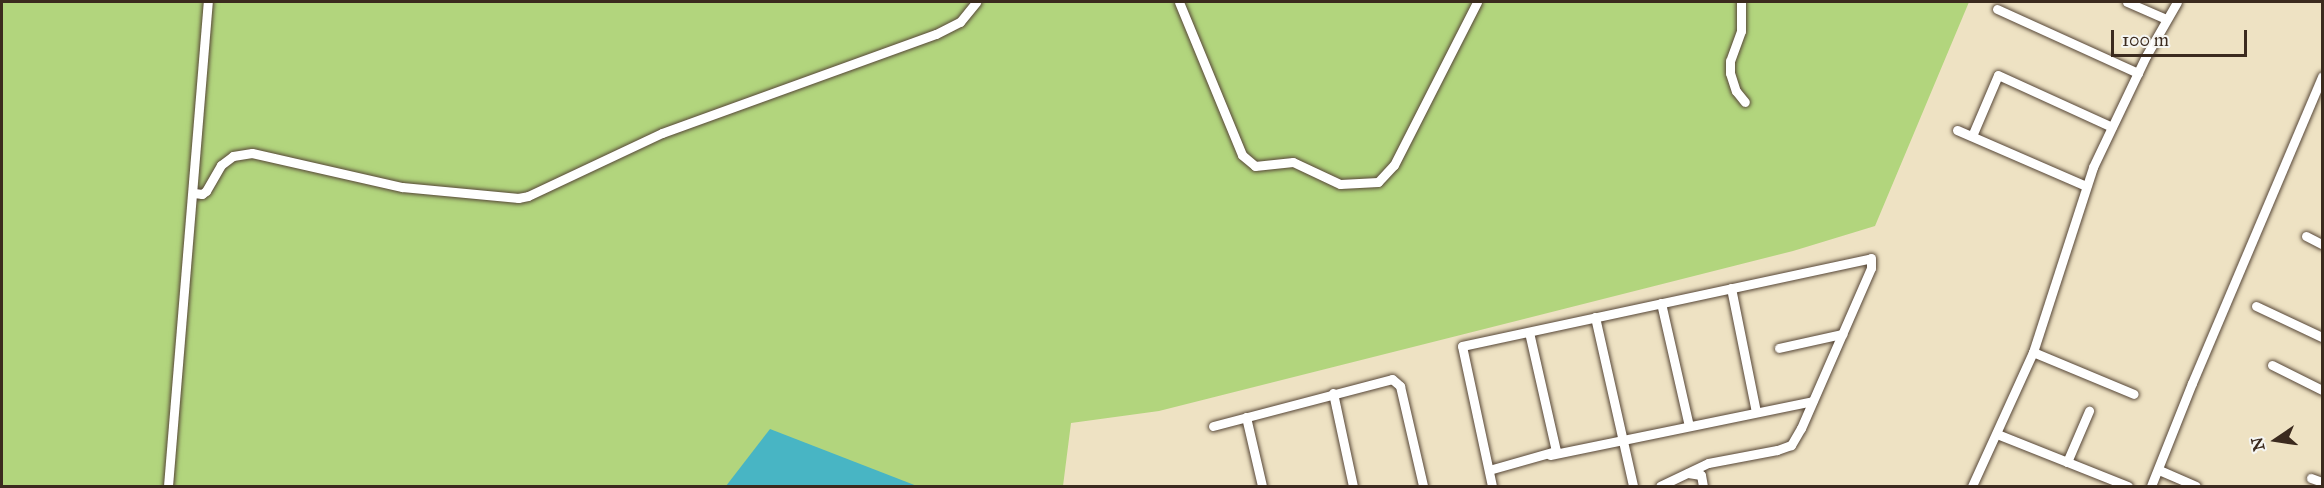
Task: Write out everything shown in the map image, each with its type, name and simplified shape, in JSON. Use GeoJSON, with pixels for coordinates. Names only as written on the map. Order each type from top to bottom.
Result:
{"type":"FeatureCollection","features":[{"type":"Feature","properties":{"kind":"street"},"geometry":{"type":"LineString","coordinates":[[168,486],[208,2]]}},
{"type":"Feature","properties":{"kind":"street"},"geometry":{"type":"LineString","coordinates":[[194,193],[202,194],[206,191],[221,165],[233,156],[252,153],[402,187],[518,198],[528,196],[662,133],[936,34],[960,22],[976,2]]}},
{"type":"Feature","properties":{"kind":"street"},"geometry":{"type":"LineString","coordinates":[[1179,2],[1242,155],[1255,166],[1293,162],[1340,184],[1378,182],[1394,165],[1477,2]]}},
{"type":"Feature","properties":{"kind":"street"},"geometry":{"type":"LineString","coordinates":[[1741,2],[1740,31],[1730,61],[1730,73],[1736,91],[1745,102]]}},
{"type":"Feature","properties":{"kind":"street"},"geometry":{"type":"LineString","coordinates":[[2127,2],[2166,19]]}},
{"type":"Feature","properties":{"kind":"street"},"geometry":{"type":"LineString","coordinates":[[1972,486],[2033,352],[2086,186],[2138,73],[2177,2]]}},
{"type":"Feature","properties":{"kind":"street"},"geometry":{"type":"LineString","coordinates":[[1997,9],[2138,73]]}},
{"type":"Feature","properties":{"kind":"street"},"geometry":{"type":"LineString","coordinates":[[1972,136],[1998,75],[2112,127]]}},
{"type":"Feature","properties":{"kind":"street"},"geometry":{"type":"LineString","coordinates":[[2151,486],[2192,383],[2322,76]]}},
{"type":"Feature","properties":{"kind":"street"},"geometry":{"type":"LineString","coordinates":[[1957,130],[2086,186]]}},
{"type":"Feature","properties":{"kind":"street"},"geometry":{"type":"LineString","coordinates":[[2307,236],[2322,244]]}},
{"type":"Feature","properties":{"kind":"street"},"geometry":{"type":"LineString","coordinates":[[1492,486],[1462,346],[1871,258],[1871,268],[1795,440],[1783,449],[1720,459],[1660,486]]}},
{"type":"Feature","properties":{"kind":"street"},"geometry":{"type":"LineString","coordinates":[[1731,288],[1756,412]]}},
{"type":"Feature","properties":{"kind":"street"},"geometry":{"type":"LineString","coordinates":[[1661,303],[1689,426]]}},
{"type":"Feature","properties":{"kind":"street"},"geometry":{"type":"LineString","coordinates":[[2256,306],[2322,337]]}},
{"type":"Feature","properties":{"kind":"street"},"geometry":{"type":"LineString","coordinates":[[1595,317],[1633,486]]}},
{"type":"Feature","properties":{"kind":"street"},"geometry":{"type":"LineString","coordinates":[[1529,332],[1556,447],[1556,452],[1550,454]]}},
{"type":"Feature","properties":{"kind":"street"},"geometry":{"type":"LineString","coordinates":[[1779,348],[1842,334]]}},
{"type":"Feature","properties":{"kind":"street"},"geometry":{"type":"LineString","coordinates":[[2033,352],[2134,394]]}},
{"type":"Feature","properties":{"kind":"street"},"geometry":{"type":"LineString","coordinates":[[2272,365],[2322,390]]}},
{"type":"Feature","properties":{"kind":"street"},"geometry":{"type":"LineString","coordinates":[[1213,426],[1383,380],[1398,381],[1423,486]]}},
{"type":"Feature","properties":{"kind":"street"},"geometry":{"type":"LineString","coordinates":[[1333,393],[1353,486]]}},
{"type":"Feature","properties":{"kind":"street"},"geometry":{"type":"LineString","coordinates":[[1489,470],[1550,454],[1813,401]]}},
{"type":"Feature","properties":{"kind":"street"},"geometry":{"type":"LineString","coordinates":[[2067,462],[2089,411]]}},
{"type":"Feature","properties":{"kind":"street"},"geometry":{"type":"LineString","coordinates":[[1246,417],[1262,486]]}},
{"type":"Feature","properties":{"kind":"street"},"geometry":{"type":"LineString","coordinates":[[1996,434],[2128,486]]}},
{"type":"Feature","properties":{"kind":"street"},"geometry":{"type":"LineString","coordinates":[[2159,470],[2196,486]]}},
{"type":"Feature","properties":{"kind":"street"},"geometry":{"type":"LineString","coordinates":[[1688,473],[1701,474],[1703,486]]}},
{"type":"Feature","properties":{"kind":"street"},"geometry":{"type":"LineString","coordinates":[[2311,478],[2322,483]]}},
{"type":"Feature","properties":{"kind":"green space"},"geometry":{"type":"Polygon","coordinates":[[[2,2],[1969,2],[1875,226],[1793,251],[1159,411],[1071,423],[1063,486],[2,486],[2,2]]]}},
{"type":"Feature","properties":{"kind":"water"},"geometry":{"type":"Polygon","coordinates":[[[770,429],[917,486],[726,486],[770,429]]]}}]}
